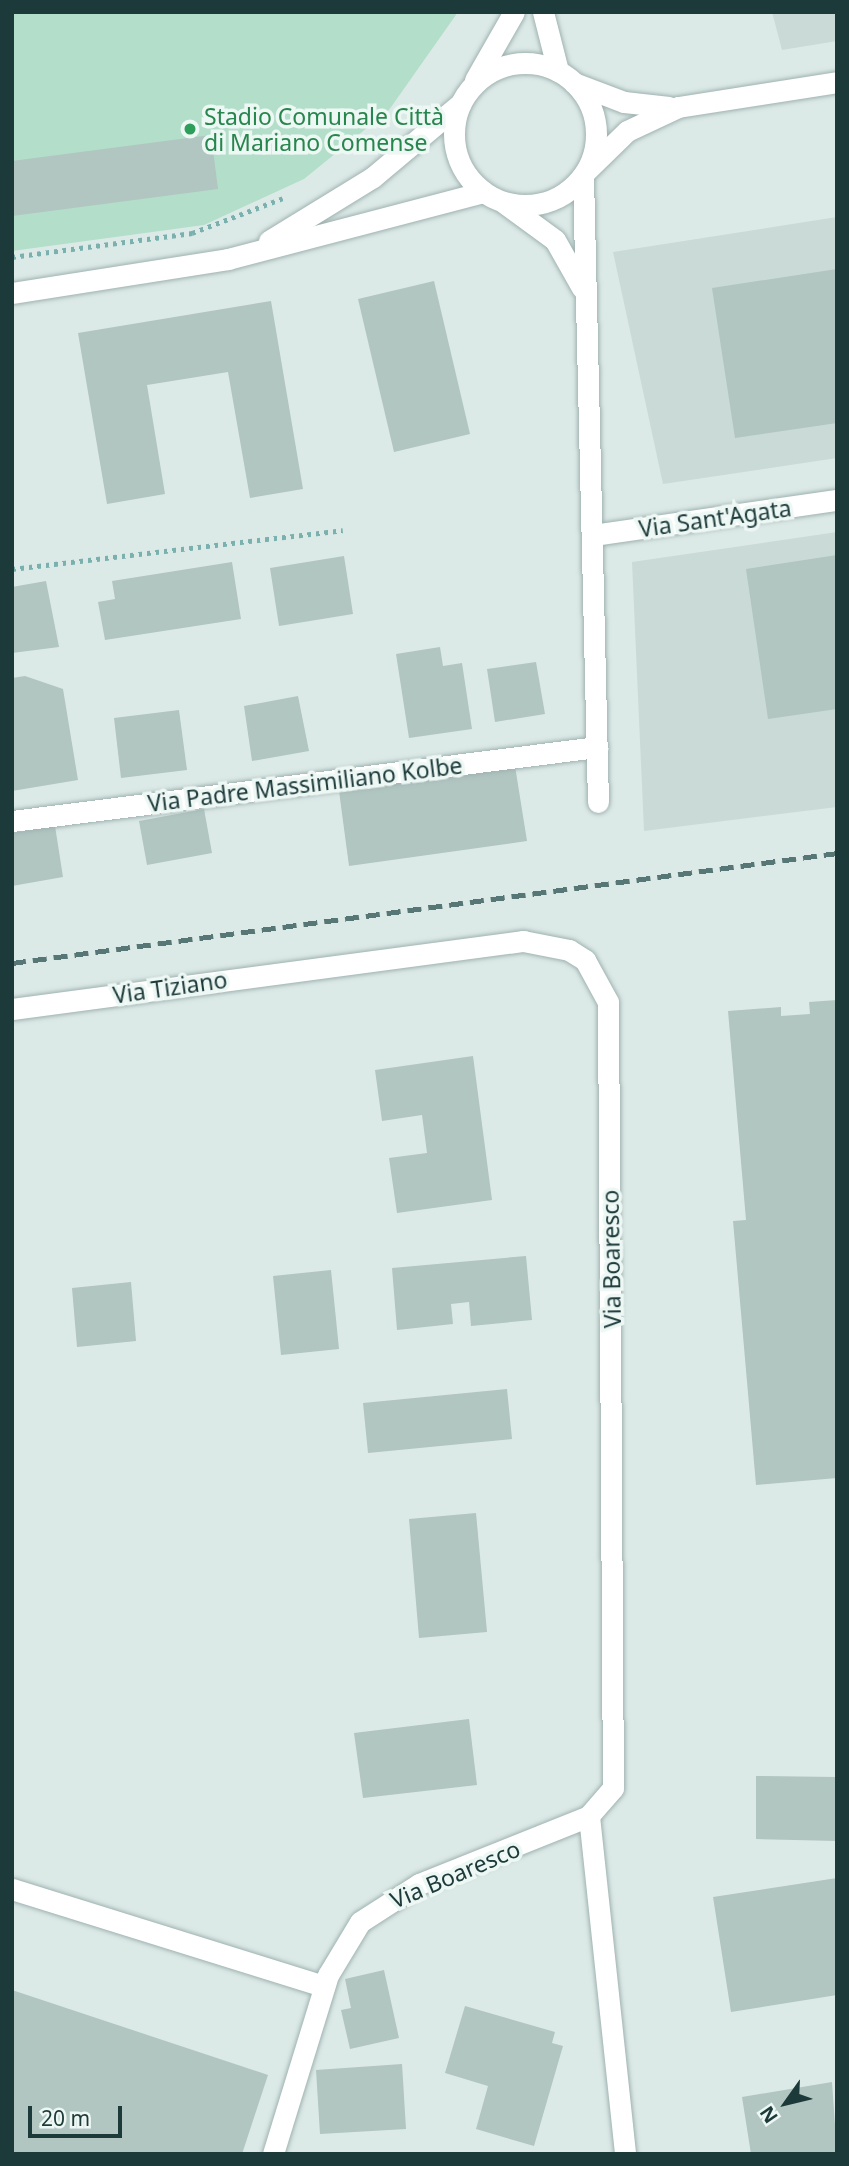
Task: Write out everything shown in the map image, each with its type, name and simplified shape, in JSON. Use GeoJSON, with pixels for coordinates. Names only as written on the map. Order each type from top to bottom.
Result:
{"type":"FeatureCollection","features":[{"type":"Feature","properties":{"kind":"street"},"geometry":{"type":"LineString","coordinates":[[514,12],[465,97],[453,135],[457,157],[493,197],[555,240],[586,297]]}},
{"type":"Feature","properties":{"kind":"street"},"geometry":{"type":"LineString","coordinates":[[542,12],[566,77],[595,125],[585,173],[598,802]]}},
{"type":"Feature","properties":{"kind":"street"},"geometry":{"type":"LineString","coordinates":[[228,259],[339,201],[508,65],[566,77],[624,102],[678,107],[837,82]]}},
{"type":"Feature","properties":{"kind":"street"},"geometry":{"type":"LineString","coordinates":[[12,293],[228,259],[493,197],[547,202],[585,173],[627,131],[678,107]]}},
{"type":"Feature","properties":{"kind":"street","name":"Via Sant'Agata"},"geometry":{"type":"LineString","coordinates":[[593,536],[837,500]]}},
{"type":"Feature","properties":{"kind":"street","name":"Via Padre Massimiliano Kolbe"},"geometry":{"type":"LineString","coordinates":[[12,821],[597,747]]}},
{"type":"Feature","properties":{"kind":"street","name":"Via Boaresco"},"geometry":{"type":"LineString","coordinates":[[273,2154],[324,1986],[349,1934],[378,1907],[589,1816],[609,1798],[617,1769],[612,1023],[606,992],[578,955],[531,942],[328,965]]}},
{"type":"Feature","properties":{"kind":"street","name":"Via Tiziano"},"geometry":{"type":"LineString","coordinates":[[12,1009],[328,965]]}},
{"type":"Feature","properties":{"kind":"street"},"geometry":{"type":"LineString","coordinates":[[589,1816],[625,2154]]}},
{"type":"Feature","properties":{"kind":"street"},"geometry":{"type":"LineString","coordinates":[[12,1889],[324,1986]]}},
{"type":"Feature","properties":{"kind":"path"},"geometry":{"type":"LineString","coordinates":[[12,257],[192,233],[293,192]]}},
{"type":"Feature","properties":{"kind":"path"},"geometry":{"type":"LineString","coordinates":[[12,569],[344,530]]}},
{"type":"Feature","properties":{"kind":"shaded area"},"geometry":{"type":"Polygon","coordinates":[[[772,12],[837,12],[837,41],[782,50],[772,12]]]}},
{"type":"Feature","properties":{"kind":"shaded area"},"geometry":{"type":"Polygon","coordinates":[[[837,217],[837,458],[663,484],[613,252],[837,217]]]}},
{"type":"Feature","properties":{"kind":"shaded area"},"geometry":{"type":"Polygon","coordinates":[[[837,532],[837,807],[644,831],[632,562],[837,532]]]}},
{"type":"Feature","properties":{"kind":"green space","name":"Stadio Comunale Città di Mariano Comense"},"geometry":{"type":"Polygon","coordinates":[[[12,12],[458,12],[389,110],[304,179],[204,225],[12,251],[12,12]]]}},
{"type":"Feature","properties":{"kind":"building"},"geometry":{"type":"Polygon","coordinates":[[[211,135],[218,189],[12,216],[12,161],[211,135]]]}},
{"type":"Feature","properties":{"kind":"building"},"geometry":{"type":"Polygon","coordinates":[[[837,269],[837,423],[735,438],[712,288],[837,269]]]}},
{"type":"Feature","properties":{"kind":"building"},"geometry":{"type":"Polygon","coordinates":[[[434,281],[470,434],[394,452],[358,299],[434,281]]]}},
{"type":"Feature","properties":{"kind":"building"},"geometry":{"type":"Polygon","coordinates":[[[271,301],[303,489],[250,498],[228,372],[147,385],[165,494],[107,504],[78,333],[271,301]]]}},
{"type":"Feature","properties":{"kind":"building"},"geometry":{"type":"Polygon","coordinates":[[[837,555],[837,709],[768,719],[746,569],[837,555]]]}},
{"type":"Feature","properties":{"kind":"building"},"geometry":{"type":"Polygon","coordinates":[[[344,556],[353,614],[279,626],[270,568],[344,556]]]}},
{"type":"Feature","properties":{"kind":"building"},"geometry":{"type":"Polygon","coordinates":[[[232,562],[241,619],[105,640],[98,602],[115,599],[112,581],[232,562]]]}},
{"type":"Feature","properties":{"kind":"building"},"geometry":{"type":"Polygon","coordinates":[[[46,581],[59,647],[12,653],[12,587],[46,581]]]}},
{"type":"Feature","properties":{"kind":"building"},"geometry":{"type":"Polygon","coordinates":[[[440,647],[443,666],[462,663],[472,729],[409,738],[396,654],[440,647]]]}},
{"type":"Feature","properties":{"kind":"building"},"geometry":{"type":"Polygon","coordinates":[[[536,662],[545,714],[495,722],[487,669],[536,662]]]}},
{"type":"Feature","properties":{"kind":"building"},"geometry":{"type":"Polygon","coordinates":[[[25,676],[63,689],[78,780],[12,791],[12,678],[25,676]]]}},
{"type":"Feature","properties":{"kind":"building"},"geometry":{"type":"Polygon","coordinates":[[[298,696],[309,751],[252,761],[244,706],[298,696]]]}},
{"type":"Feature","properties":{"kind":"building"},"geometry":{"type":"Polygon","coordinates":[[[179,710],[187,770],[121,778],[114,718],[179,710]]]}},
{"type":"Feature","properties":{"kind":"building"},"geometry":{"type":"Polygon","coordinates":[[[515,766],[527,841],[349,866],[339,791],[515,766]]]}},
{"type":"Feature","properties":{"kind":"building"},"geometry":{"type":"Polygon","coordinates":[[[204,809],[212,853],[147,865],[139,821],[204,809]]]}},
{"type":"Feature","properties":{"kind":"building"},"geometry":{"type":"Polygon","coordinates":[[[55,826],[63,877],[12,886],[12,833],[55,826]]]}},
{"type":"Feature","properties":{"kind":"building"},"geometry":{"type":"Polygon","coordinates":[[[837,1000],[837,1478],[756,1485],[733,1221],[746,1220],[728,1011],[781,1007],[781,1016],[810,1014],[809,1002],[837,1000]]]}},
{"type":"Feature","properties":{"kind":"building"},"geometry":{"type":"Polygon","coordinates":[[[473,1056],[492,1200],[397,1213],[389,1158],[427,1153],[422,1115],[382,1121],[375,1070],[473,1056]]]}},
{"type":"Feature","properties":{"kind":"building"},"geometry":{"type":"Polygon","coordinates":[[[526,1256],[532,1320],[471,1326],[469,1302],[451,1304],[453,1324],[397,1330],[392,1268],[526,1256]]]}},
{"type":"Feature","properties":{"kind":"building"},"geometry":{"type":"Polygon","coordinates":[[[331,1270],[339,1349],[281,1355],[273,1276],[331,1270]]]}},
{"type":"Feature","properties":{"kind":"building"},"geometry":{"type":"Polygon","coordinates":[[[131,1282],[136,1341],[77,1347],[72,1288],[131,1282]]]}},
{"type":"Feature","properties":{"kind":"building"},"geometry":{"type":"Polygon","coordinates":[[[507,1389],[512,1439],[368,1453],[363,1403],[507,1389]]]}},
{"type":"Feature","properties":{"kind":"building"},"geometry":{"type":"Polygon","coordinates":[[[476,1513],[487,1632],[419,1638],[409,1519],[476,1513]]]}},
{"type":"Feature","properties":{"kind":"building"},"geometry":{"type":"Polygon","coordinates":[[[469,1719],[477,1785],[363,1798],[354,1733],[469,1719]]]}},
{"type":"Feature","properties":{"kind":"building"},"geometry":{"type":"Polygon","coordinates":[[[756,1776],[837,1777],[837,1841],[756,1839],[756,1776]]]}},
{"type":"Feature","properties":{"kind":"building"},"geometry":{"type":"Polygon","coordinates":[[[837,1878],[837,1995],[731,2012],[713,1897],[837,1878]]]}},
{"type":"Feature","properties":{"kind":"building"},"geometry":{"type":"Polygon","coordinates":[[[384,1970],[399,2038],[350,2049],[341,2010],[351,2008],[345,1979],[384,1970]]]}},
{"type":"Feature","properties":{"kind":"building"},"geometry":{"type":"Polygon","coordinates":[[[12,1990],[268,2075],[242,2154],[12,2154],[12,1990]]]}},
{"type":"Feature","properties":{"kind":"building"},"geometry":{"type":"Polygon","coordinates":[[[465,2006],[555,2032],[552,2043],[563,2046],[534,2146],[476,2129],[488,2086],[445,2073],[465,2006]]]}},
{"type":"Feature","properties":{"kind":"building"},"geometry":{"type":"Polygon","coordinates":[[[402,2064],[406,2129],[320,2134],[316,2070],[402,2064]]]}},
{"type":"Feature","properties":{"kind":"building"},"geometry":{"type":"Polygon","coordinates":[[[832,2082],[837,2154],[751,2154],[742,2097],[832,2082]]]}},
{"type":"Feature","properties":{"kind":"railway"},"geometry":{"type":"LineString","coordinates":[[12,963],[837,853]]}},
{"type":"Feature","properties":{"kind":"place","name":"Stadio Comunale Città di Mariano Comense"},"geometry":{"type":"Point","coordinates":[190,129]}}]}
